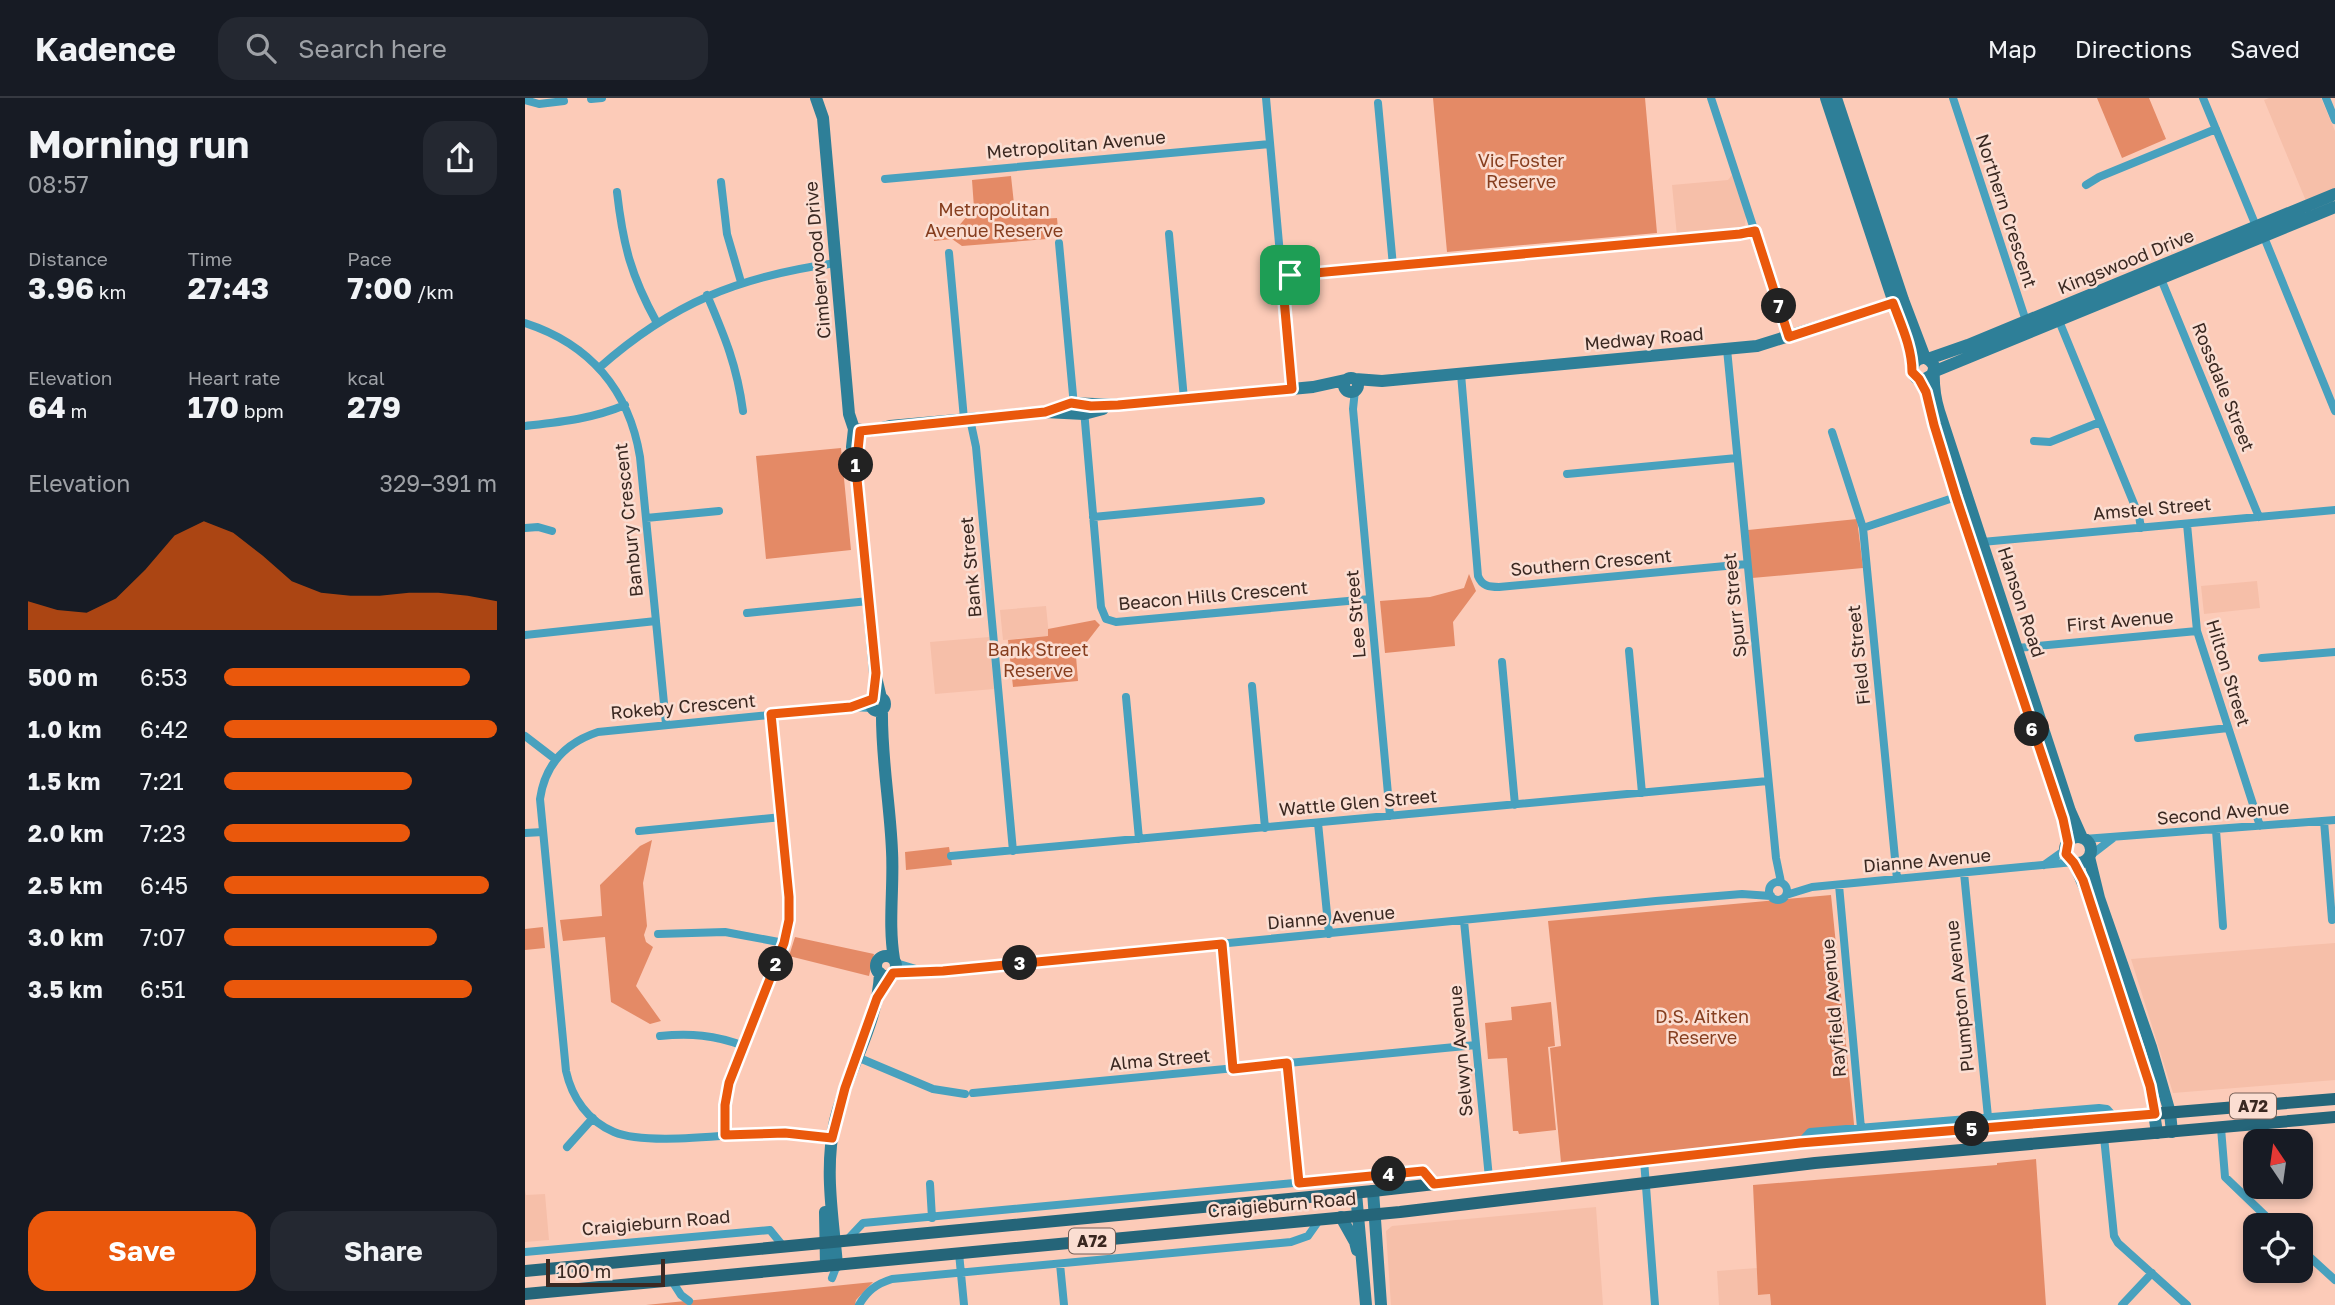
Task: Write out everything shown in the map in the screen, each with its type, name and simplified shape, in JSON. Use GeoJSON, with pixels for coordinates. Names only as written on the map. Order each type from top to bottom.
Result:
{"type":"FeatureCollection","features":[{"type":"Feature","properties":{"kind":"main road","name":"Craigieburn Road"},"geometry":{"type":"LineString","coordinates":[[525,1271],[1356,1193],[1800,1143],[2335,1099]]}},
{"type":"Feature","properties":{"kind":"main road","name":"Craigieburn Road"},"geometry":{"type":"LineString","coordinates":[[525,1294],[1358,1216],[1825,1162],[2335,1117]]}},
{"type":"Feature","properties":{"kind":"street"},"geometry":{"type":"LineString","coordinates":[[591,99],[602,98]]}},
{"type":"Feature","properties":{"kind":"street","name":"Cimberwood Drive"},"geometry":{"type":"LineString","coordinates":[[817,98],[823,118]]}},
{"type":"Feature","properties":{"kind":"street","name":"Cimberwood Drive"},"geometry":{"type":"LineString","coordinates":[[825,98],[823,118],[849,414],[858,429],[852,447],[892,852],[891,968],[877,998],[838,1108],[832,1138],[829,1177],[835,1241],[831,1266]]}},
{"type":"Feature","properties":{"kind":"street"},"geometry":{"type":"LineString","coordinates":[[1266,98],[1292,389]]}},
{"type":"Feature","properties":{"kind":"street"},"geometry":{"type":"LineString","coordinates":[[1711,98],[1789,337]]}},
{"type":"Feature","properties":{"kind":"street"},"geometry":{"type":"LineString","coordinates":[[1826,98],[1898,302],[1922,360],[1934,366],[1928,376],[1912,372],[1922,360]]}},
{"type":"Feature","properties":{"kind":"street"},"geometry":{"type":"LineString","coordinates":[[1836,98],[1898,302]]}},
{"type":"Feature","properties":{"kind":"street","name":"Northern Crescent"},"geometry":{"type":"LineString","coordinates":[[1953,98],[2029,327]]}},
{"type":"Feature","properties":{"kind":"street"},"geometry":{"type":"LineString","coordinates":[[2203,98],[2335,411]]}},
{"type":"Feature","properties":{"kind":"street"},"geometry":{"type":"LineString","coordinates":[[2326,98],[2335,120]]}},
{"type":"Feature","properties":{"kind":"street"},"geometry":{"type":"LineString","coordinates":[[525,100],[539,104],[564,101]]}},
{"type":"Feature","properties":{"kind":"street"},"geometry":{"type":"LineString","coordinates":[[1377,103],[1393,266]]}},
{"type":"Feature","properties":{"kind":"street"},"geometry":{"type":"LineString","coordinates":[[2086,185],[2099,177],[2216,129]]}},
{"type":"Feature","properties":{"kind":"street","name":"Metropolitan Avenue"},"geometry":{"type":"LineString","coordinates":[[885,178],[1270,144]]}},
{"type":"Feature","properties":{"kind":"street"},"geometry":{"type":"LineString","coordinates":[[721,182],[727,234],[741,282]]}},
{"type":"Feature","properties":{"kind":"street"},"geometry":{"type":"LineString","coordinates":[[617,192],[627,256],[637,284],[657,323]]}},
{"type":"Feature","properties":{"kind":"street","name":"Kingswood Drive"},"geometry":{"type":"LineString","coordinates":[[1928,376],[1970,351],[2333,201]]}},
{"type":"Feature","properties":{"kind":"street"},"geometry":{"type":"LineString","coordinates":[[1282,276],[1755,231]]}},
{"type":"Feature","properties":{"kind":"street"},"geometry":{"type":"LineString","coordinates":[[1169,234],[1184,399]]}},
{"type":"Feature","properties":{"kind":"street","name":"Beacon Hills Crescent"},"geometry":{"type":"LineString","coordinates":[[1059,243],[1104,616],[1117,622],[1370,599]]}},
{"type":"Feature","properties":{"kind":"street","name":"Bank Street"},"geometry":{"type":"LineString","coordinates":[[949,253],[976,447],[1013,850]]}},
{"type":"Feature","properties":{"kind":"street"},"geometry":{"type":"LineString","coordinates":[[599,368],[657,323],[707,295],[779,272],[836,263]]}},
{"type":"Feature","properties":{"kind":"street","name":"Rossdale Street"},"geometry":{"type":"LineString","coordinates":[[2159,274],[2259,517]]}},
{"type":"Feature","properties":{"kind":"street"},"geometry":{"type":"LineString","coordinates":[[707,295],[731,350],[743,411]]}},
{"type":"Feature","properties":{"kind":"street","name":"Medway Road"},"geometry":{"type":"LineString","coordinates":[[858,429],[1313,387],[1351,387],[1382,381],[1757,346],[1898,302]]}},
{"type":"Feature","properties":{"kind":"street"},"geometry":{"type":"LineString","coordinates":[[2057,316],[2139,516],[2141,528]]}},
{"type":"Feature","properties":{"kind":"street","name":"Banbury Crescent"},"geometry":{"type":"LineString","coordinates":[[525,323],[568,342],[599,368],[625,405],[638,442],[666,724]]}},
{"type":"Feature","properties":{"kind":"street","name":"Spurr Street"},"geometry":{"type":"LineString","coordinates":[[1727,349],[1778,884]]}},
{"type":"Feature","properties":{"kind":"street","name":"Kingswood Drive"},"geometry":{"type":"LineString","coordinates":[[1922,360],[1970,351]]}},
{"type":"Feature","properties":{"kind":"street","name":"Southern Crescent"},"geometry":{"type":"LineString","coordinates":[[1461,374],[1478,576],[1481,583],[1489,587],[1499,587],[1747,564]]}},
{"type":"Feature","properties":{"kind":"street","name":"Hanson Road"},"geometry":{"type":"LineString","coordinates":[[1928,376],[1961,495],[2012,649],[2070,811],[2083,838]]}},
{"type":"Feature","properties":{"kind":"street","name":"Lee Street"},"geometry":{"type":"LineString","coordinates":[[1351,387],[1390,816]]}},
{"type":"Feature","properties":{"kind":"street"},"geometry":{"type":"LineString","coordinates":[[525,426],[589,418],[625,405]]}},
{"type":"Feature","properties":{"kind":"street"},"geometry":{"type":"LineString","coordinates":[[2034,441],[2050,442],[2100,422]]}},
{"type":"Feature","properties":{"kind":"street","name":"Field Street"},"geometry":{"type":"LineString","coordinates":[[1832,432],[1863,528],[1897,879]]}},
{"type":"Feature","properties":{"kind":"street"},"geometry":{"type":"LineString","coordinates":[[1567,474],[1737,458]]}},
{"type":"Feature","properties":{"kind":"street"},"geometry":{"type":"LineString","coordinates":[[1863,528],[1961,495]]}},
{"type":"Feature","properties":{"kind":"street"},"geometry":{"type":"LineString","coordinates":[[1093,517],[1261,501]]}},
{"type":"Feature","properties":{"kind":"street","name":"Amstel Street"},"geometry":{"type":"LineString","coordinates":[[1977,543],[2335,510]]}},
{"type":"Feature","properties":{"kind":"street"},"geometry":{"type":"LineString","coordinates":[[646,518],[719,511]]}},
{"type":"Feature","properties":{"kind":"street","name":"Hilton Street"},"geometry":{"type":"LineString","coordinates":[[2186,524],[2197,631],[2260,826]]}},
{"type":"Feature","properties":{"kind":"street"},"geometry":{"type":"LineString","coordinates":[[525,528],[538,527],[552,531]]}},
{"type":"Feature","properties":{"kind":"street"},"geometry":{"type":"LineString","coordinates":[[747,613],[869,601]]}},
{"type":"Feature","properties":{"kind":"street"},"geometry":{"type":"LineString","coordinates":[[525,635],[656,621]]}},
{"type":"Feature","properties":{"kind":"street","name":"First Avenue"},"geometry":{"type":"LineString","coordinates":[[2012,649],[2197,631]]}},
{"type":"Feature","properties":{"kind":"street","name":"Hanson Road"},"geometry":{"type":"LineString","coordinates":[[2012,649],[2063,819],[2067,846]]}},
{"type":"Feature","properties":{"kind":"street"},"geometry":{"type":"LineString","coordinates":[[1629,651],[1642,793]]}},
{"type":"Feature","properties":{"kind":"street"},"geometry":{"type":"LineString","coordinates":[[2262,658],[2335,652]]}},
{"type":"Feature","properties":{"kind":"street"},"geometry":{"type":"LineString","coordinates":[[1502,662],[1515,804]]}},
{"type":"Feature","properties":{"kind":"street"},"geometry":{"type":"LineString","coordinates":[[1252,686],[1265,828]]}},
{"type":"Feature","properties":{"kind":"street"},"geometry":{"type":"LineString","coordinates":[[1126,697],[1139,839]]}},
{"type":"Feature","properties":{"kind":"street","name":"Rokeby Crescent"},"geometry":{"type":"LineString","coordinates":[[832,1138],[785,1133],[633,1137],[606,1128],[593,1118],[574,1095],[566,1071],[541,809],[542,790],[546,775],[555,760],[572,743],[598,732],[876,704]]}},
{"type":"Feature","properties":{"kind":"street"},"geometry":{"type":"LineString","coordinates":[[725,1135],[727,1094],[784,943],[789,906],[771,714]]}},
{"type":"Feature","properties":{"kind":"street"},"geometry":{"type":"LineString","coordinates":[[2138,738],[2228,728]]}},
{"type":"Feature","properties":{"kind":"street"},"geometry":{"type":"LineString","coordinates":[[525,736],[555,760]]}},
{"type":"Feature","properties":{"kind":"street","name":"Wattle Glen Street"},"geometry":{"type":"LineString","coordinates":[[951,856],[1768,781]]}},
{"type":"Feature","properties":{"kind":"street"},"geometry":{"type":"LineString","coordinates":[[639,831],[782,817]]}},
{"type":"Feature","properties":{"kind":"street","name":"Second Avenue"},"geometry":{"type":"LineString","coordinates":[[2083,838],[2113,838],[2335,820]]}},
{"type":"Feature","properties":{"kind":"street"},"geometry":{"type":"LineString","coordinates":[[2324,821],[2332,920]]}},
{"type":"Feature","properties":{"kind":"street"},"geometry":{"type":"LineString","coordinates":[[1318,822],[1329,934]]}},
{"type":"Feature","properties":{"kind":"street"},"geometry":{"type":"LineString","coordinates":[[2216,830],[2224,926]]}},
{"type":"Feature","properties":{"kind":"street"},"geometry":{"type":"LineString","coordinates":[[525,833],[543,832]]}},
{"type":"Feature","properties":{"kind":"street"},"geometry":{"type":"LineString","coordinates":[[2157,1133],[2153,1097],[2141,1056],[2088,895],[2074,863],[2067,857],[2067,846],[2073,839],[2083,838],[2089,844],[2093,880],[2151,1047],[2170,1113],[2172,1132]]}},
{"type":"Feature","properties":{"kind":"street"},"geometry":{"type":"LineString","coordinates":[[2074,863],[2085,862],[2113,838]]}},
{"type":"Feature","properties":{"kind":"street","name":"Dianne Avenue"},"geometry":{"type":"LineString","coordinates":[[2044,865],[2067,846]]}},
{"type":"Feature","properties":{"kind":"street","name":"Dianne Avenue"},"geometry":{"type":"LineString","coordinates":[[1742,894],[1778,884],[1812,887],[2074,863]]}},
{"type":"Feature","properties":{"kind":"street","name":"Plumpton Avenue"},"geometry":{"type":"LineString","coordinates":[[1964,873],[1988,1117]]}},
{"type":"Feature","properties":{"kind":"street"},"geometry":{"type":"LineString","coordinates":[[1771,896],[1778,884],[1787,890],[1786,895]]}},
{"type":"Feature","properties":{"kind":"street","name":"Rayfield Avenue"},"geometry":{"type":"LineString","coordinates":[[1839,885],[1861,1128]]}},
{"type":"Feature","properties":{"kind":"street","name":"Dianne Avenue"},"geometry":{"type":"LineString","coordinates":[[891,968],[943,971],[1742,894],[1771,896],[1779,900],[1812,887]]}},
{"type":"Feature","properties":{"kind":"street","name":"Selwyn Avenue"},"geometry":{"type":"LineString","coordinates":[[1464,921],[1489,1178]]}},
{"type":"Feature","properties":{"kind":"street","name":"Cimberwood Drive"},"geometry":{"type":"LineString","coordinates":[[891,927],[876,964],[891,968]]}},
{"type":"Feature","properties":{"kind":"street"},"geometry":{"type":"LineString","coordinates":[[659,934],[710,930],[784,943]]}},
{"type":"Feature","properties":{"kind":"street"},"geometry":{"type":"LineString","coordinates":[[1222,944],[1233,1069]]}},
{"type":"Feature","properties":{"kind":"street"},"geometry":{"type":"LineString","coordinates":[[660,1036],[702,1034],[724,1038],[744,1046]]}},
{"type":"Feature","properties":{"kind":"street","name":"Alma Street"},"geometry":{"type":"LineString","coordinates":[[857,1057],[933,1089],[969,1094],[1476,1045]]}},
{"type":"Feature","properties":{"kind":"street"},"geometry":{"type":"LineString","coordinates":[[1287,1063],[1299,1183]]}},
{"type":"Feature","properties":{"kind":"street","name":"Craigieburn Road"},"geometry":{"type":"LineString","coordinates":[[1800,1143],[1810,1132],[2101,1108],[2115,1118]]}},
{"type":"Feature","properties":{"kind":"street"},"geometry":{"type":"LineString","coordinates":[[567,1147],[593,1118]]}},
{"type":"Feature","properties":{"kind":"street"},"geometry":{"type":"LineString","coordinates":[[2221,1128],[2225,1177],[2262,1213]]}},
{"type":"Feature","properties":{"kind":"street"},"geometry":{"type":"LineString","coordinates":[[2104,1137],[2114,1236],[2118,1243],[2187,1305]]}},
{"type":"Feature","properties":{"kind":"street"},"geometry":{"type":"LineString","coordinates":[[1644,1160],[1641,1184],[1647,1198],[1655,1305]]}},
{"type":"Feature","properties":{"kind":"street","name":"Craigieburn Road"},"geometry":{"type":"LineString","coordinates":[[835,1241],[863,1223],[1423,1171],[1434,1184]]}},
{"type":"Feature","properties":{"kind":"street"},"geometry":{"type":"LineString","coordinates":[[930,1184],[932,1217]]}},
{"type":"Feature","properties":{"kind":"street"},"geometry":{"type":"LineString","coordinates":[[1373,1191],[1381,1305]]}},
{"type":"Feature","properties":{"kind":"street"},"geometry":{"type":"LineString","coordinates":[[1356,1193],[1366,1305]]}},
{"type":"Feature","properties":{"kind":"street"},"geometry":{"type":"LineString","coordinates":[[1078,1204],[1098,1217]]}},
{"type":"Feature","properties":{"kind":"street"},"geometry":{"type":"LineString","coordinates":[[1341,1217],[1355,1242],[1363,1273]]}},
{"type":"Feature","properties":{"kind":"street"},"geometry":{"type":"LineString","coordinates":[[859,1305],[869,1290],[878,1283],[892,1279],[1291,1242],[1308,1236],[1320,1219]]}},
{"type":"Feature","properties":{"kind":"street","name":"Craigieburn Road"},"geometry":{"type":"LineString","coordinates":[[525,1252],[770,1230],[783,1246]]}},
{"type":"Feature","properties":{"kind":"street"},"geometry":{"type":"LineString","coordinates":[[959,1253],[964,1305]]}},
{"type":"Feature","properties":{"kind":"street"},"geometry":{"type":"LineString","coordinates":[[2313,1260],[2335,1280]]}},
{"type":"Feature","properties":{"kind":"street"},"geometry":{"type":"LineString","coordinates":[[1060,1264],[1064,1305]]}},
{"type":"Feature","properties":{"kind":"street"},"geometry":{"type":"LineString","coordinates":[[1363,1273],[1378,1272]]}},
{"type":"Feature","properties":{"kind":"street"},"geometry":{"type":"LineString","coordinates":[[2122,1305],[2152,1273]]}},
{"type":"Feature","properties":{"kind":"street"},"geometry":{"type":"LineString","coordinates":[[672,1281],[681,1295],[689,1301]]}},
{"type":"Feature","properties":{"kind":"shaded area"},"geometry":{"type":"Polygon","coordinates":[[[2321,98],[2335,131],[2335,190],[2306,201],[2264,100],[2321,98]]]}},
{"type":"Feature","properties":{"kind":"shaded area"},"geometry":{"type":"Polygon","coordinates":[[[1732,175],[1746,216],[1745,225],[1737,230],[1677,236],[1672,185],[1728,180],[1732,175]]]}},
{"type":"Feature","properties":{"kind":"shaded area"},"geometry":{"type":"Polygon","coordinates":[[[2257,581],[2260,608],[2204,614],[2201,586],[2257,581]]]}},
{"type":"Feature","properties":{"kind":"shaded area"},"geometry":{"type":"Polygon","coordinates":[[[1046,606],[1049,636],[1003,640],[1000,610],[1046,606]]]}},
{"type":"Feature","properties":{"kind":"shaded area"},"geometry":{"type":"Polygon","coordinates":[[[989,637],[994,689],[935,694],[930,642],[989,637]]]}},
{"type":"Feature","properties":{"kind":"shaded area"},"geometry":{"type":"Polygon","coordinates":[[[2335,943],[2335,1080],[2173,1093],[2131,959],[2335,943]]]}},
{"type":"Feature","properties":{"kind":"shaded area"},"geometry":{"type":"Polygon","coordinates":[[[525,1191],[526,1195],[545,1194],[549,1240],[525,1242],[525,1191]]]}},
{"type":"Feature","properties":{"kind":"shaded area"},"geometry":{"type":"Polygon","coordinates":[[[1596,1207],[1603,1305],[1391,1305],[1386,1231],[1392,1226],[1596,1207]]]}},
{"type":"Feature","properties":{"kind":"shaded area"},"geometry":{"type":"Polygon","coordinates":[[[1757,1268],[1758,1295],[1770,1294],[1771,1305],[1719,1305],[1717,1271],[1757,1268]]]}},
{"type":"Feature","properties":{"kind":"green space","name":"Vic Foster Reserve"},"geometry":{"type":"Polygon","coordinates":[[[1433,98],[1645,98],[1657,233],[1447,252],[1433,98]]]}},
{"type":"Feature","properties":{"kind":"green space"},"geometry":{"type":"Polygon","coordinates":[[[2097,98],[2149,98],[2166,139],[2122,158],[2097,98]]]}},
{"type":"Feature","properties":{"kind":"green space","name":"Metropolitan Avenue Reserve"},"geometry":{"type":"Polygon","coordinates":[[[1011,176],[1014,204],[1040,219],[1057,218],[1058,229],[1047,239],[962,246],[952,239],[934,241],[933,229],[957,228],[974,208],[972,180],[1011,176]]]}},
{"type":"Feature","properties":{"kind":"green space"},"geometry":{"type":"Polygon","coordinates":[[[841,448],[851,550],[766,559],[756,456],[841,448]]]}},
{"type":"Feature","properties":{"kind":"green space"},"geometry":{"type":"Polygon","coordinates":[[[1857,519],[1863,568],[1752,578],[1748,530],[1857,519]]]}},
{"type":"Feature","properties":{"kind":"green space"},"geometry":{"type":"Polygon","coordinates":[[[1469,574],[1476,591],[1453,622],[1455,646],[1385,653],[1380,601],[1430,597],[1464,588],[1469,574]]]}},
{"type":"Feature","properties":{"kind":"green space","name":"Bank Street Reserve"},"geometry":{"type":"Polygon","coordinates":[[[1095,620],[1100,625],[1076,656],[1078,681],[1013,687],[1008,640],[1048,636],[1048,629],[1095,620]]]}},
{"type":"Feature","properties":{"kind":"green space"},"geometry":{"type":"Polygon","coordinates":[[[652,840],[643,883],[647,926],[644,935],[646,942],[653,947],[636,986],[661,1021],[650,1024],[611,1002],[605,937],[563,941],[560,920],[602,916],[600,885],[640,846],[652,840]]]}},
{"type":"Feature","properties":{"kind":"green space"},"geometry":{"type":"Polygon","coordinates":[[[949,847],[952,865],[906,870],[905,852],[949,847]]]}},
{"type":"Feature","properties":{"kind":"green space","name":"D.S. Aitken Reserve"},"geometry":{"type":"Polygon","coordinates":[[[1831,895],[1855,1134],[1561,1162],[1550,1048],[1561,1046],[1548,921],[1831,895]]]}},
{"type":"Feature","properties":{"kind":"green space"},"geometry":{"type":"Polygon","coordinates":[[[543,927],[545,948],[525,950],[525,929],[543,927]]]}},
{"type":"Feature","properties":{"kind":"green space"},"geometry":{"type":"Polygon","coordinates":[[[795,937],[874,954],[869,976],[789,956],[795,937]]]}},
{"type":"Feature","properties":{"kind":"green space"},"geometry":{"type":"Polygon","coordinates":[[[1551,1002],[1555,1046],[1548,1047],[1556,1130],[1519,1134],[1518,1131],[1513,1131],[1507,1058],[1488,1059],[1485,1023],[1512,1020],[1511,1007],[1551,1002]]]}},
{"type":"Feature","properties":{"kind":"green space"},"geometry":{"type":"Polygon","coordinates":[[[2036,1159],[2046,1305],[1771,1305],[1770,1294],[1758,1295],[1753,1185],[1997,1165],[2036,1159]]]}},
{"type":"Feature","properties":{"kind":"green space"},"geometry":{"type":"Polygon","coordinates":[[[873,1282],[856,1300],[855,1305],[646,1305],[873,1282]]]}},
{"type":"Feature","properties":{"kind":"route"},"geometry":{"type":"LineString","coordinates":[[1755,231],[1789,337],[1893,303],[1911,353],[1912,372],[1926,392],[1956,497],[2063,819],[2068,843],[2066,854],[2083,880],[2150,1086],[2155,1114],[1800,1143],[1434,1184],[1423,1171],[1299,1183],[1287,1063],[1233,1069],[1222,944],[943,971],[893,973],[877,998],[845,1088],[832,1138],[770,1132],[725,1135],[724,1117],[729,1083],[784,943],[789,920],[771,714],[851,707],[873,699],[876,673],[856,469],[860,431],[1045,412],[1071,403],[1091,406],[1118,405],[1292,389],[1282,276],[1290,275],[1755,231]]}}]}
